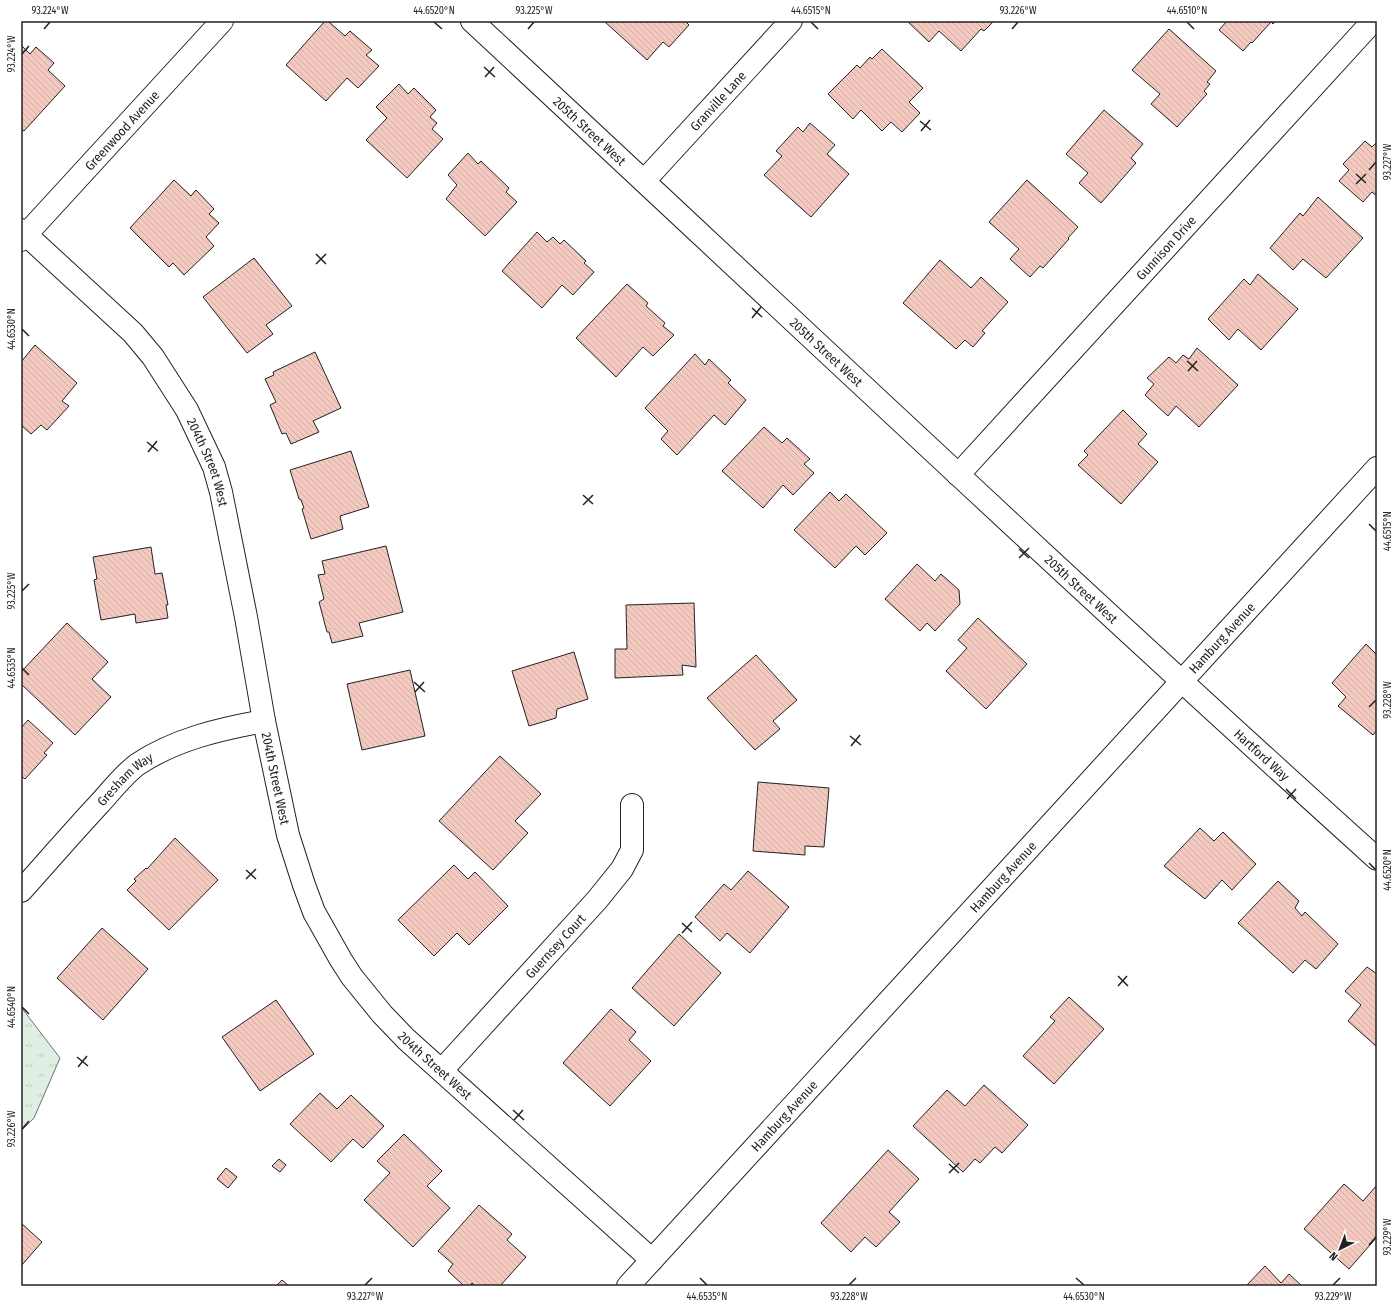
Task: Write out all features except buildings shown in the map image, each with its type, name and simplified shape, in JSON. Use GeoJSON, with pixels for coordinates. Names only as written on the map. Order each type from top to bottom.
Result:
{"type":"FeatureCollection","features":[{"type":"Feature","properties":{"kind":"street","name":"Greenwood Avenue"},"geometry":{"type":"LineString","coordinates":[[23,235],[222,21]]}},
{"type":"Feature","properties":{"kind":"street","name":"205th Street West"},"geometry":{"type":"LineString","coordinates":[[472,21],[1181,682]]}},
{"type":"Feature","properties":{"kind":"street","name":"Granville Lane"},"geometry":{"type":"LineString","coordinates":[[644,181],[791,21]]}},
{"type":"Feature","properties":{"kind":"street","name":"Gunnison Drive"},"geometry":{"type":"LineString","coordinates":[[958,475],[1373,21]]}},
{"type":"Feature","properties":{"kind":"street","name":"204th Street West"},"geometry":{"type":"LineString","coordinates":[[23,235],[133,333],[153,357],[187,410],[214,467],[221,492],[246,617],[264,721],[288,835],[314,912],[340,960],[382,1014],[652,1260]]}},
{"type":"Feature","properties":{"kind":"street","name":"Hamburg Avenue"},"geometry":{"type":"LineString","coordinates":[[628,1286],[1377,468]]}},
{"type":"Feature","properties":{"kind":"street","name":"Hartford Way"},"geometry":{"type":"LineString","coordinates":[[1181,682],[1377,860]]}},
{"type":"Feature","properties":{"kind":"street","name":"Gresham Way"},"geometry":{"type":"LineString","coordinates":[[21,891],[119,782],[138,765],[178,743],[202,735],[264,721]]}},
{"type":"Feature","properties":{"kind":"street","name":"Guernsey Court"},"geometry":{"type":"LineString","coordinates":[[442,1070],[597,900],[622,869],[632,850],[632,805]]}},
{"type":"Feature","properties":{"kind":"green space"},"geometry":{"type":"Polygon","coordinates":[[[21,1007],[60,1058],[34,1118],[21,1131],[21,1007]]]}}]}
